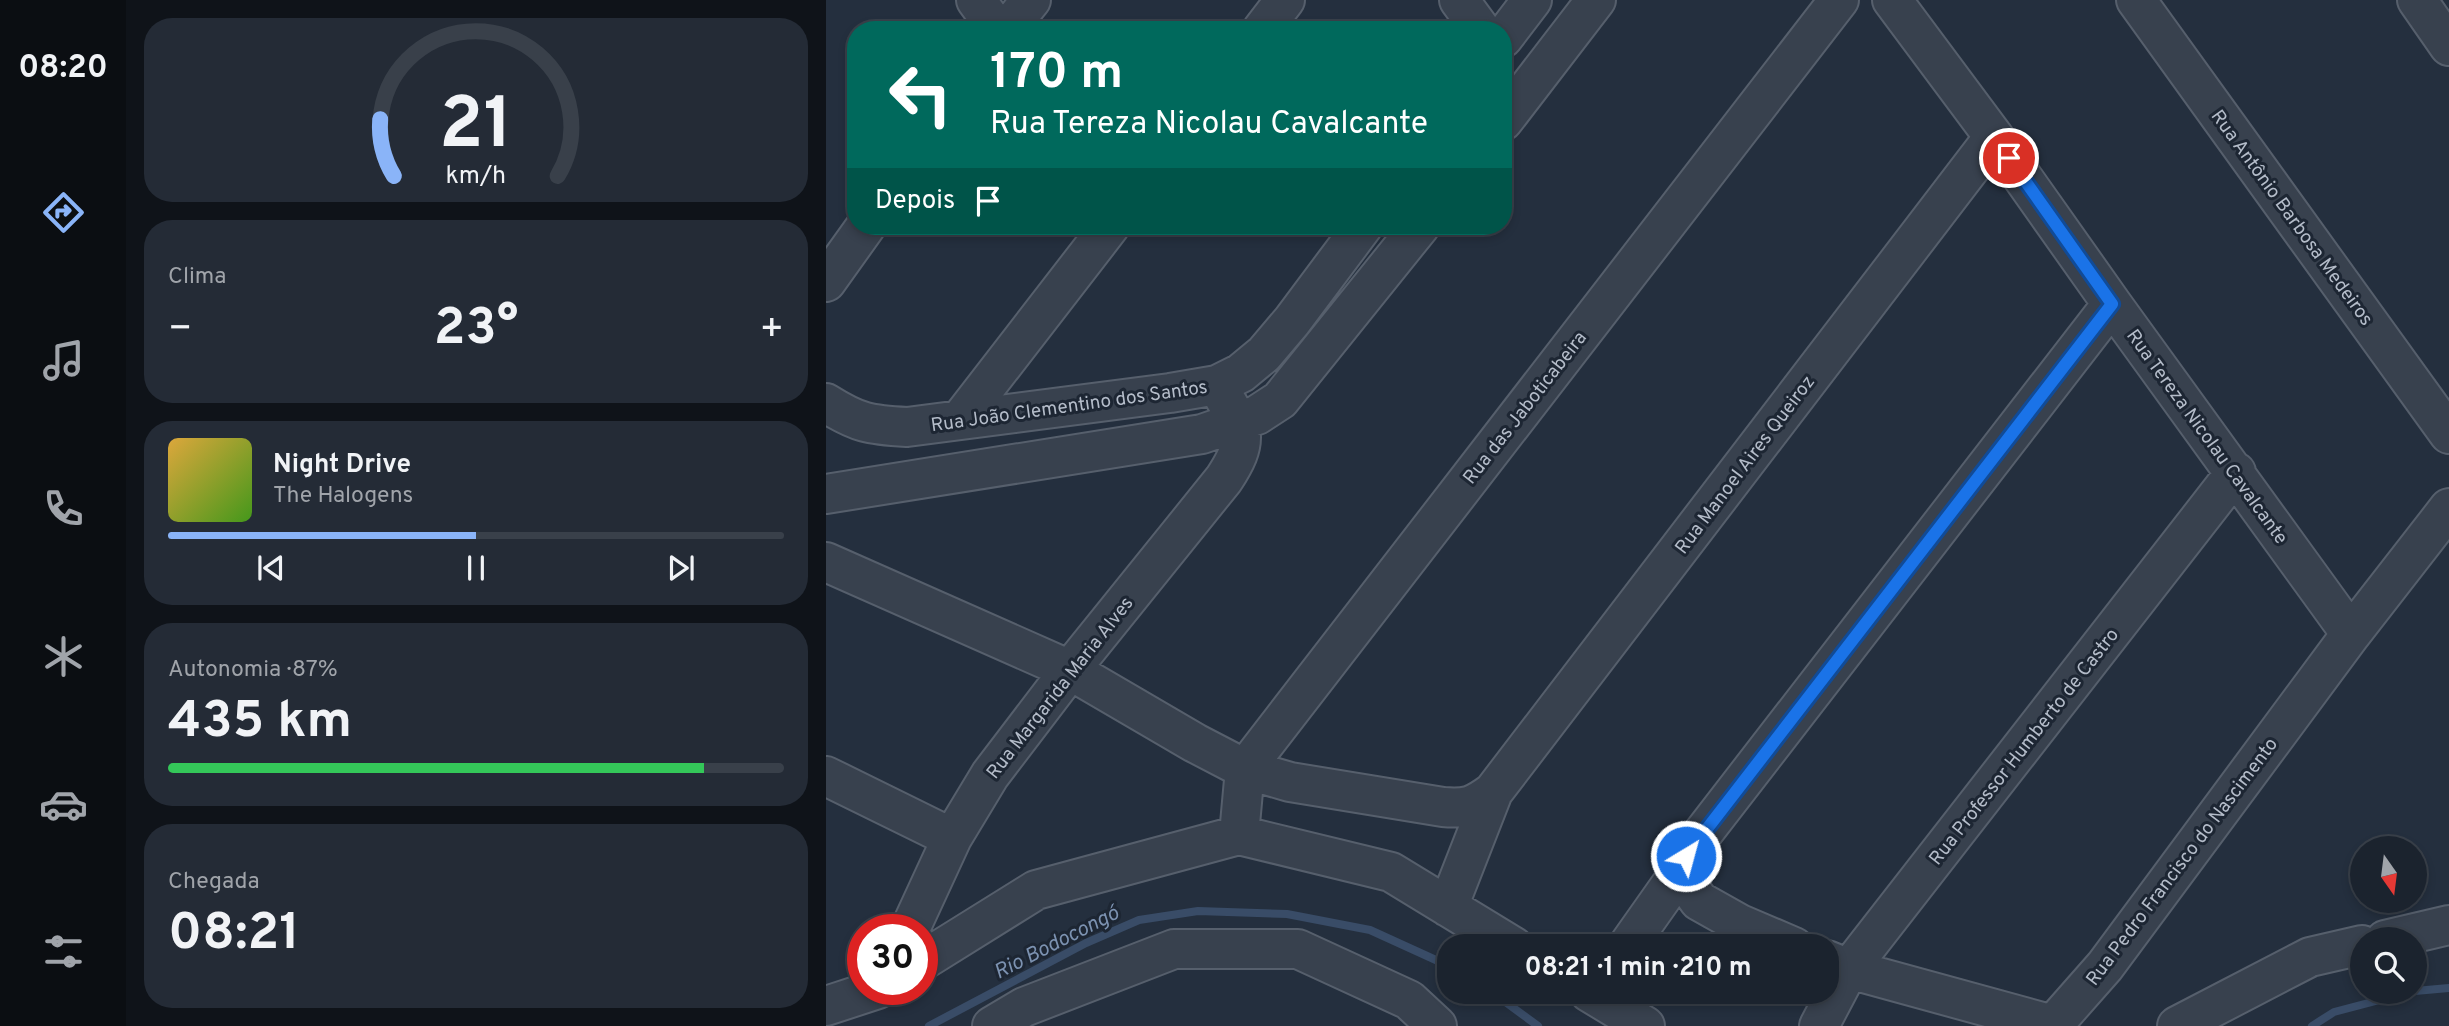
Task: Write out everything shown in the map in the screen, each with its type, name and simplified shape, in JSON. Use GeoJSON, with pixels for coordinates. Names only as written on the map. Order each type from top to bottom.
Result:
{"type":"FeatureCollection","features":[{"type":"Feature","properties":{"kind":"street"},"geometry":{"type":"LineString","coordinates":[[975,0],[991,21]]}},
{"type":"Feature","properties":{"kind":"street"},"geometry":{"type":"LineString","coordinates":[[1014,21],[1031,0]]}},
{"type":"Feature","properties":{"kind":"street"},"geometry":{"type":"LineString","coordinates":[[1269,21],[1285,0]]}},
{"type":"Feature","properties":{"kind":"street"},"geometry":{"type":"LineString","coordinates":[[1459,0],[1474,21]]}},
{"type":"Feature","properties":{"kind":"street"},"geometry":{"type":"LineString","coordinates":[[1512,26],[1532,0]]}},
{"type":"Feature","properties":{"kind":"street"},"geometry":{"type":"LineString","coordinates":[[1512,109],[1596,0]]}},
{"type":"Feature","properties":{"kind":"street","name":"Rua das Jaboticabeira"},"geometry":{"type":"LineString","coordinates":[[1245,769],[1839,0]]}},
{"type":"Feature","properties":{"kind":"street","name":"Rua Tereza Nicolau Cavalcante"},"geometry":{"type":"LineString","coordinates":[[1892,0],[1994,137],[2351,634]]}},
{"type":"Feature","properties":{"kind":"street","name":"Rua Antônio Barbosa Medeiros"},"geometry":{"type":"LineString","coordinates":[[2136,0],[2449,434]]}},
{"type":"Feature","properties":{"kind":"street"},"geometry":{"type":"LineString","coordinates":[[2417,0],[2449,46]]}},
{"type":"Feature","properties":{"kind":"street","name":"Rua Manoel Aires Queiroz"},"geometry":{"type":"LineString","coordinates":[[1493,792],[1994,137]]}},
{"type":"Feature","properties":{"kind":"street"},"geometry":{"type":"LineString","coordinates":[[826,282],[860,235]]}},
{"type":"Feature","properties":{"kind":"street"},"geometry":{"type":"LineString","coordinates":[[960,419],[1103,235]]}},
{"type":"Feature","properties":{"kind":"street","name":"Rua João Clementino dos Santos"},"geometry":{"type":"LineString","coordinates":[[826,403],[849,417],[873,425],[906,427],[1217,385],[1241,373],[1264,354],[1356,235]]}},
{"type":"Feature","properties":{"kind":"street"},"geometry":{"type":"LineString","coordinates":[[826,494],[1131,447],[1202,434],[1258,415],[1280,400],[1413,235]]}},
{"type":"Feature","properties":{"kind":"street"},"geometry":{"type":"LineString","coordinates":[[1763,934],[1740,924],[1690,885],[1686,856],[2112,304]]}},
{"type":"Feature","properties":{"kind":"street"},"geometry":{"type":"LineString","coordinates":[[1217,385],[1238,423]]}},
{"type":"Feature","properties":{"kind":"street","name":"Rua Margarida Maria Alves"},"geometry":{"type":"LineString","coordinates":[[916,914],[952,838],[990,775],[1070,670],[1224,480],[1238,457],[1242,441],[1238,423]]}},
{"type":"Feature","properties":{"kind":"street","name":"Rua Professor Humberto de Castro"},"geometry":{"type":"LineString","coordinates":[[1839,964],[2236,472]]}},
{"type":"Feature","properties":{"kind":"street","name":"Rua Pedro Francisco do Nascimento"},"geometry":{"type":"LineString","coordinates":[[1839,965],[2054,1026],[2105,966],[2351,634],[2449,508]]}},
{"type":"Feature","properties":{"kind":"street"},"geometry":{"type":"LineString","coordinates":[[826,562],[1070,670],[1245,769],[1290,782],[1461,809],[1477,804],[1493,792]]}},
{"type":"Feature","properties":{"kind":"street"},"geometry":{"type":"LineString","coordinates":[[1238,835],[1245,769]]}},
{"type":"Feature","properties":{"kind":"street"},"geometry":{"type":"LineString","coordinates":[[826,776],[952,838]]}},
{"type":"Feature","properties":{"kind":"street"},"geometry":{"type":"LineString","coordinates":[[1448,907],[1493,792]]}},
{"type":"Feature","properties":{"kind":"street"},"geometry":{"type":"LineString","coordinates":[[938,951],[1036,890],[1238,835],[1391,872],[1493,934]]}},
{"type":"Feature","properties":{"kind":"street"},"geometry":{"type":"LineString","coordinates":[[1641,934],[1690,885]]}},
{"type":"Feature","properties":{"kind":"street"},"geometry":{"type":"LineString","coordinates":[[2427,930],[2449,925]]}},
{"type":"Feature","properties":{"kind":"street"},"geometry":{"type":"LineString","coordinates":[[2177,1026],[2310,957],[2350,948]]}},
{"type":"Feature","properties":{"kind":"street"},"geometry":{"type":"LineString","coordinates":[[992,1026],[1024,1007],[1174,949],[1298,949],[1409,1000],[1437,1026]]}},
{"type":"Feature","properties":{"kind":"street"},"geometry":{"type":"LineString","coordinates":[[826,1006],[847,999]]}},
{"type":"Feature","properties":{"kind":"street"},"geometry":{"type":"LineString","coordinates":[[1610,1004],[1645,1026]]}},
{"type":"Feature","properties":{"kind":"street","name":"Rua Professor Humberto de Castro"},"geometry":{"type":"LineString","coordinates":[[1819,1026],[1826,1004]]}},
{"type":"Feature","properties":{"kind":"waterway","name":"Rio Bodocongó"},"geometry":{"type":"LineString","coordinates":[[929,1026],[1086,943],[1139,920],[1198,911],[1287,914],[1370,930],[1437,961]]}},
{"type":"Feature","properties":{"kind":"waterway","name":"Rio Bodocongó"},"geometry":{"type":"LineString","coordinates":[[2427,990],[2449,988]]}},
{"type":"Feature","properties":{"kind":"waterway","name":"Rio Bodocongó"},"geometry":{"type":"LineString","coordinates":[[1508,1004],[1538,1026]]}},
{"type":"Feature","properties":{"kind":"waterway","name":"Rio Bodocongó"},"geometry":{"type":"LineString","coordinates":[[2312,1026],[2334,1012],[2364,1004]]}},
{"type":"Feature","properties":{"kind":"route"},"geometry":{"type":"LineString","coordinates":[[1686,856],[2112,304],[2009,158]]}}]}
